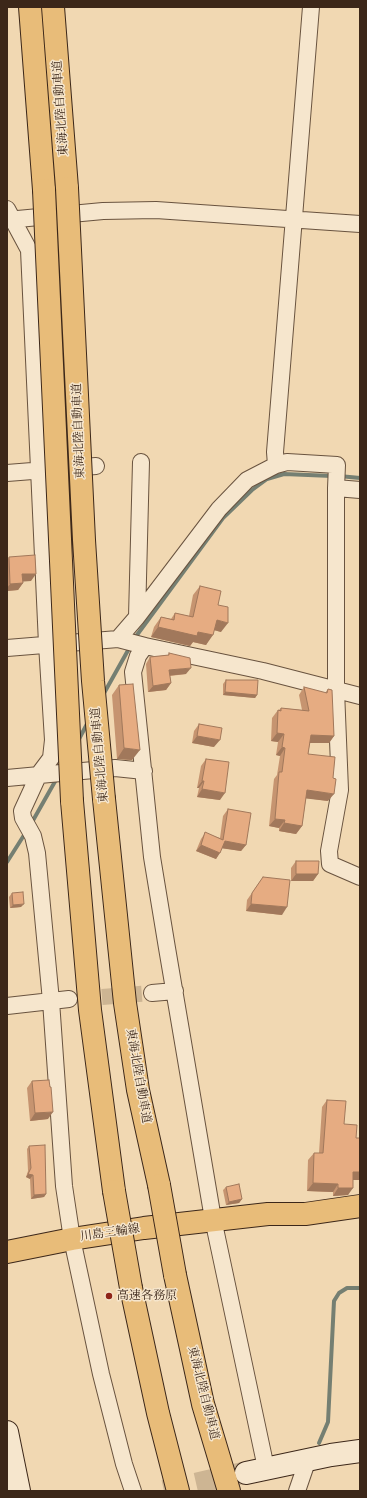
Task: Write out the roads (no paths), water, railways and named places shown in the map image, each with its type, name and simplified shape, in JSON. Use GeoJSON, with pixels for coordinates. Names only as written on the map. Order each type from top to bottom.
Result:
{"type":"FeatureCollection","features":[{"type":"Feature","properties":{"kind":"main road","name":"東海北陸自動車道"},"geometry":{"type":"LineString","coordinates":[[30,7],[44,190],[72,801],[90,1010],[114,1191],[131,1288],[158,1413],[178,1491]]}},
{"type":"Feature","properties":{"kind":"main road","name":"東海北陸自動車道"},"geometry":{"type":"LineString","coordinates":[[53,7],[66,188],[84,540],[93,682],[125,1003],[138,1090],[159,1185],[175,1275],[203,1404],[229,1491]]}},
{"type":"Feature","properties":{"kind":"main road","name":"川島三輪線"},"geometry":{"type":"LineString","coordinates":[[7,1252],[72,1239],[214,1220],[268,1214],[305,1214],[360,1206]]}},
{"type":"Feature","properties":{"kind":"street"},"geometry":{"type":"LineString","coordinates":[[276,465],[275,452],[311,7]]}},
{"type":"Feature","properties":{"kind":"street"},"geometry":{"type":"LineString","coordinates":[[133,1491],[124,1464],[101,1374],[72,1239],[64,1186],[51,1001],[37,853],[33,836],[23,818],[22,811],[51,758],[53,740],[47,644],[29,250],[9,216],[156,210],[360,224]]}},
{"type":"Feature","properties":{"kind":"street"},"geometry":{"type":"LineString","coordinates":[[137,617],[141,462]]}},
{"type":"Feature","properties":{"kind":"street"},"geometry":{"type":"LineString","coordinates":[[120,639],[219,509],[247,480],[276,465],[287,462],[336,465],[336,690],[340,790],[329,851],[330,864],[360,876]]}},
{"type":"Feature","properties":{"kind":"street"},"geometry":{"type":"LineString","coordinates":[[7,473],[96,466]]}},
{"type":"Feature","properties":{"kind":"street"},"geometry":{"type":"LineString","coordinates":[[336,480],[360,490]]}},
{"type":"Feature","properties":{"kind":"street"},"geometry":{"type":"LineString","coordinates":[[7,648],[120,639],[263,671],[360,696]]}},
{"type":"Feature","properties":{"kind":"street"},"geometry":{"type":"LineString","coordinates":[[142,645],[134,672],[152,857],[256,1471],[308,1459],[360,1451]]}},
{"type":"Feature","properties":{"kind":"street"},"geometry":{"type":"LineString","coordinates":[[7,778],[44,773],[115,768],[144,771]]}},
{"type":"Feature","properties":{"kind":"street"},"geometry":{"type":"LineString","coordinates":[[152,993],[175,991]]}},
{"type":"Feature","properties":{"kind":"street"},"geometry":{"type":"LineString","coordinates":[[7,1006],[69,1000]]}},
{"type":"Feature","properties":{"kind":"street"},"geometry":{"type":"LineString","coordinates":[[7,1432],[19,1491]]}},
{"type":"Feature","properties":{"kind":"street"},"geometry":{"type":"LineString","coordinates":[[297,1491],[308,1459]]}},
{"type":"Feature","properties":{"kind":"waterway"},"geometry":{"type":"LineString","coordinates":[[134,639],[223,518],[252,490],[267,479],[284,474],[332,476]]}},
{"type":"Feature","properties":{"kind":"waterway"},"geometry":{"type":"LineString","coordinates":[[339,476],[360,478]]}},
{"type":"Feature","properties":{"kind":"waterway"},"geometry":{"type":"LineString","coordinates":[[103,695],[131,645]]}},
{"type":"Feature","properties":{"kind":"waterway"},"geometry":{"type":"LineString","coordinates":[[78,741],[88,722]]}},
{"type":"Feature","properties":{"kind":"waterway"},"geometry":{"type":"LineString","coordinates":[[31,824],[57,778]]}},
{"type":"Feature","properties":{"kind":"waterway"},"geometry":{"type":"LineString","coordinates":[[7,862],[26,832]]}},
{"type":"Feature","properties":{"kind":"waterway"},"geometry":{"type":"LineString","coordinates":[[319,1443],[328,1422],[334,1301],[339,1293],[347,1288],[360,1288]]}},
{"type":"Feature","properties":{"kind":"tunnel"},"geometry":{"type":"LineString","coordinates":[[78,999],[152,993]]}},
{"type":"Feature","properties":{"kind":"tunnel"},"geometry":{"type":"LineString","coordinates":[[164,1491],[243,1473]]}},
{"type":"Feature","properties":{"kind":"place","name":"高速各務原"},"geometry":{"type":"Point","coordinates":[109,1296]}}]}
